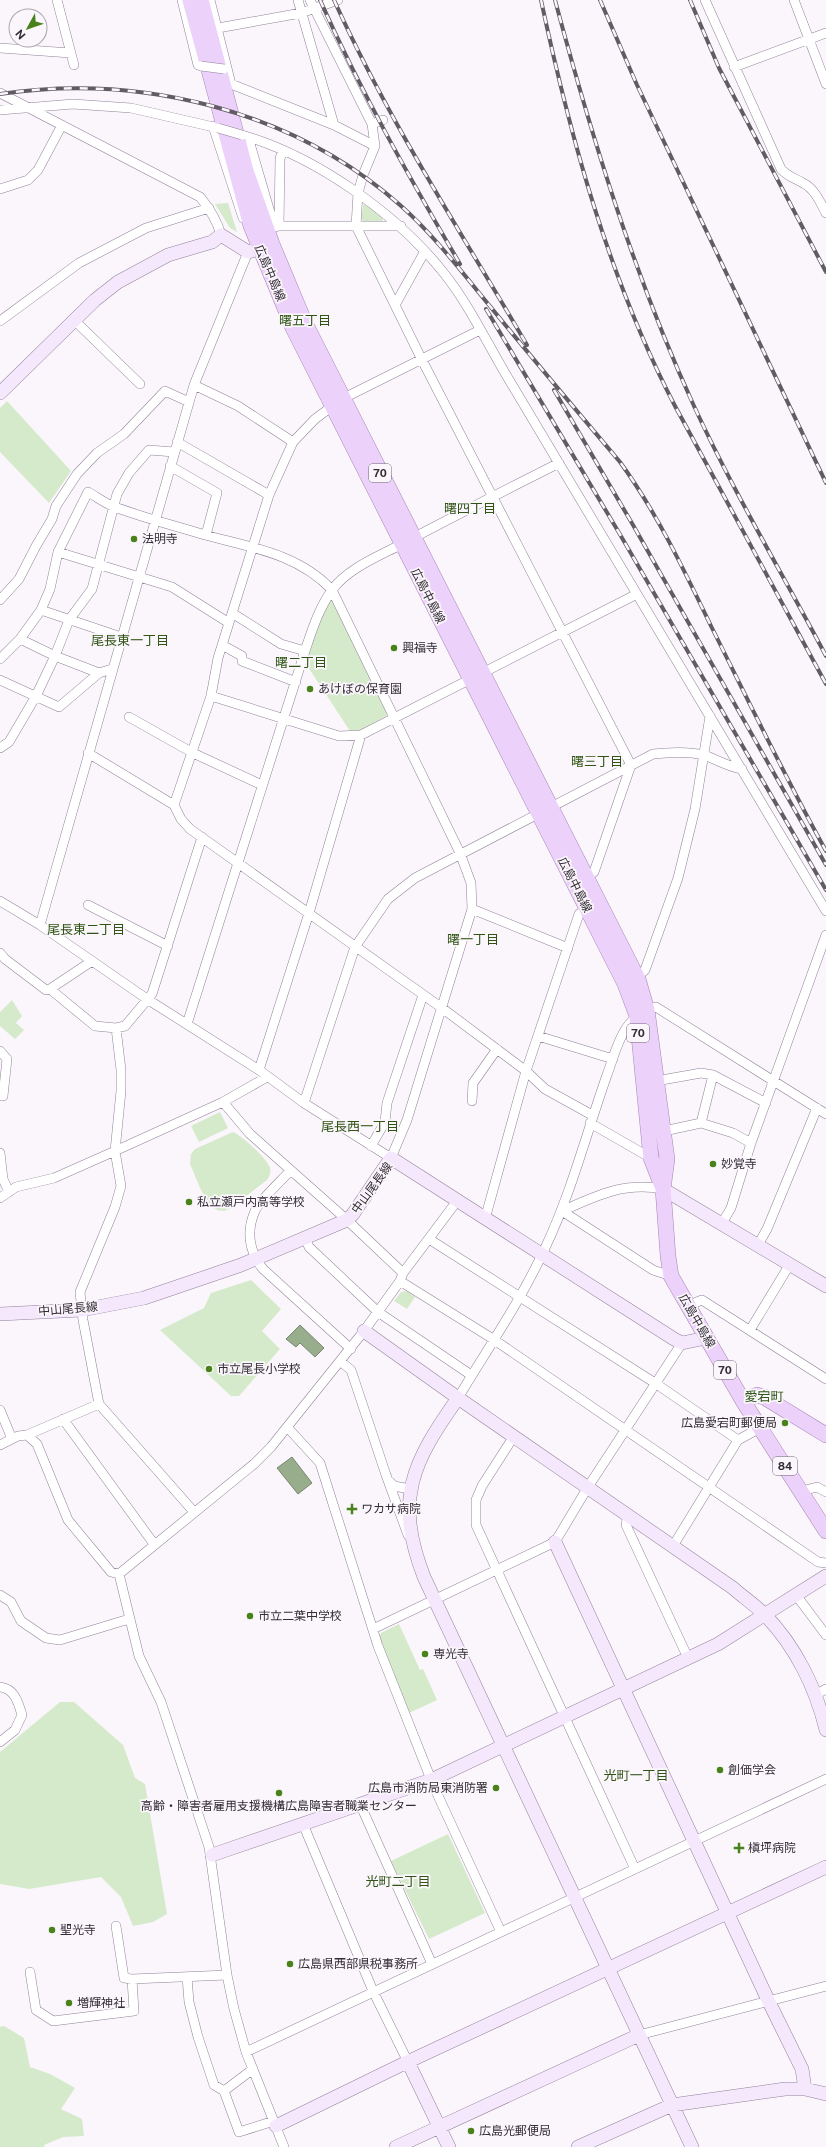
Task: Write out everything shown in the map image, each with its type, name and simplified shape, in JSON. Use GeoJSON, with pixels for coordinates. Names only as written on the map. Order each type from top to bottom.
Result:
{"type":"FeatureCollection","features":[{"type":"Feature","properties":{"kind":"main road","name":"広島中島線"},"geometry":{"type":"LineString","coordinates":[[190,0],[251,226],[293,328],[337,403],[545,810],[587,908],[631,981]]}},
{"type":"Feature","properties":{"kind":"main road","name":"広島中島線"},"geometry":{"type":"LineString","coordinates":[[201,0],[246,171],[273,227],[260,248]]}},
{"type":"Feature","properties":{"kind":"main road","name":"広島中島線"},"geometry":{"type":"LineString","coordinates":[[545,810],[586,877],[631,981],[642,1013],[656,1081],[664,1131],[667,1159],[663,1189],[668,1256],[672,1276],[687,1306],[743,1401]]}},
{"type":"Feature","properties":{"kind":"main road","name":"広島中島線"},"geometry":{"type":"LineString","coordinates":[[642,1013],[651,1158],[663,1189]]}},
{"type":"Feature","properties":{"kind":"main road"},"geometry":{"type":"LineString","coordinates":[[743,1401],[757,1395],[764,1397],[826,1436]]}},
{"type":"Feature","properties":{"kind":"main road","name":"84"},"geometry":{"type":"LineString","coordinates":[[743,1401],[802,1491],[826,1532]]}},
{"type":"Feature","properties":{"kind":"street"},"geometry":{"type":"LineString","coordinates":[[57,0],[74,65]]}},
{"type":"Feature","properties":{"kind":"street"},"geometry":{"type":"LineString","coordinates":[[182,0],[199,66],[226,69]]}},
{"type":"Feature","properties":{"kind":"street"},"geometry":{"type":"LineString","coordinates":[[210,0],[218,28],[226,69],[231,84],[334,125],[375,146]]}},
{"type":"Feature","properties":{"kind":"street"},"geometry":{"type":"LineString","coordinates":[[298,0],[334,125]]}},
{"type":"Feature","properties":{"kind":"street"},"geometry":{"type":"LineString","coordinates":[[310,0],[372,124],[375,146],[363,175],[358,193],[356,226],[422,360],[631,765],[594,872],[586,877]]}},
{"type":"Feature","properties":{"kind":"street"},"geometry":{"type":"LineString","coordinates":[[218,28],[314,10],[338,0]]}},
{"type":"Feature","properties":{"kind":"street"},"geometry":{"type":"LineString","coordinates":[[705,0],[734,67],[782,169],[787,175],[804,183],[815,193],[826,212]]}},
{"type":"Feature","properties":{"kind":"street"},"geometry":{"type":"LineString","coordinates":[[794,0],[826,84]]}},
{"type":"Feature","properties":{"kind":"street"},"geometry":{"type":"LineString","coordinates":[[734,67],[826,32]]}},
{"type":"Feature","properties":{"kind":"street"},"geometry":{"type":"LineString","coordinates":[[0,48],[71,53]]}},
{"type":"Feature","properties":{"kind":"street"},"geometry":{"type":"LineString","coordinates":[[0,93],[28,106],[200,197],[210,208],[218,224],[221,235]]}},
{"type":"Feature","properties":{"kind":"street"},"geometry":{"type":"LineString","coordinates":[[0,110],[28,106],[73,104],[131,108],[215,127],[245,136],[282,151],[312,166],[358,193],[401,226],[444,272],[464,301],[826,911]]}},
{"type":"Feature","properties":{"kind":"street"},"geometry":{"type":"LineString","coordinates":[[372,124],[383,120]]}},
{"type":"Feature","properties":{"kind":"street"},"geometry":{"type":"LineString","coordinates":[[0,189],[28,180],[38,170],[62,125]]}},
{"type":"Feature","properties":{"kind":"street"},"geometry":{"type":"LineString","coordinates":[[215,127],[241,216],[251,226]]}},
{"type":"Feature","properties":{"kind":"street"},"geometry":{"type":"LineString","coordinates":[[245,136],[273,227]]}},
{"type":"Feature","properties":{"kind":"street"},"geometry":{"type":"LineString","coordinates":[[273,227],[282,151]]}},
{"type":"Feature","properties":{"kind":"street"},"geometry":{"type":"LineString","coordinates":[[0,321],[85,260],[146,228],[210,208]]}},
{"type":"Feature","properties":{"kind":"street"},"geometry":{"type":"LineString","coordinates":[[273,227],[401,226]]}},
{"type":"Feature","properties":{"kind":"street"},"geometry":{"type":"LineString","coordinates":[[40,925],[194,385],[260,248],[221,235]]}},
{"type":"Feature","properties":{"kind":"street"},"geometry":{"type":"LineString","coordinates":[[0,393],[74,320],[118,282],[142,267],[168,255],[212,242],[221,235]]}},
{"type":"Feature","properties":{"kind":"street"},"geometry":{"type":"LineString","coordinates":[[394,305],[424,251]]}},
{"type":"Feature","properties":{"kind":"street"},"geometry":{"type":"LineString","coordinates":[[74,320],[140,384]]}},
{"type":"Feature","properties":{"kind":"street"},"geometry":{"type":"LineString","coordinates":[[174,805],[193,753],[211,696],[228,623],[252,546],[269,496],[293,442],[315,419],[337,403],[480,330]]}},
{"type":"Feature","properties":{"kind":"street"},"geometry":{"type":"LineString","coordinates":[[194,385],[238,406],[293,442]]}},
{"type":"Feature","properties":{"kind":"street"},"geometry":{"type":"LineString","coordinates":[[0,600],[19,579],[52,519],[56,506],[77,474],[97,453],[124,434],[164,391],[189,402]]}},
{"type":"Feature","properties":{"kind":"street"},"geometry":{"type":"LineString","coordinates":[[177,442],[269,496]]}},
{"type":"Feature","properties":{"kind":"street"},"geometry":{"type":"LineString","coordinates":[[0,748],[8,742],[36,696],[55,656],[69,620],[92,589],[117,494],[129,473],[149,450],[174,452]]}},
{"type":"Feature","properties":{"kind":"street"},"geometry":{"type":"LineString","coordinates":[[187,1024],[237,862],[316,617],[332,590],[343,578],[360,567],[493,496],[559,463]]}},
{"type":"Feature","properties":{"kind":"street"},"geometry":{"type":"LineString","coordinates":[[170,466],[217,493],[206,535]]}},
{"type":"Feature","properties":{"kind":"street"},"geometry":{"type":"LineString","coordinates":[[0,659],[20,639],[41,610],[50,589],[58,552],[88,492],[114,507],[206,535],[252,546],[291,561],[309,570],[323,580],[332,590],[460,853],[471,883],[472,909],[407,1120],[391,1158],[304,1103],[267,1077],[260,1070],[147,999],[40,925],[0,901]]}},
{"type":"Feature","properties":{"kind":"street"},"geometry":{"type":"LineString","coordinates":[[58,552],[172,587],[228,623]]}},
{"type":"Feature","properties":{"kind":"street"},"geometry":{"type":"LineString","coordinates":[[211,696],[339,736],[361,735],[395,719],[637,594]]}},
{"type":"Feature","properties":{"kind":"street"},"geometry":{"type":"LineString","coordinates":[[41,610],[121,637]]}},
{"type":"Feature","properties":{"kind":"street"},"geometry":{"type":"LineString","coordinates":[[232,612],[281,644],[305,651]]}},
{"type":"Feature","properties":{"kind":"street"},"geometry":{"type":"LineString","coordinates":[[20,639],[55,656],[99,673]]}},
{"type":"Feature","properties":{"kind":"street"},"geometry":{"type":"LineString","coordinates":[[222,645],[242,656],[242,661],[296,682]]}},
{"type":"Feature","properties":{"kind":"street"},"geometry":{"type":"LineString","coordinates":[[0,680],[58,707],[99,673],[112,669]]}},
{"type":"Feature","properties":{"kind":"street"},"geometry":{"type":"LineString","coordinates":[[631,981],[645,970],[678,878],[695,809],[710,716]]}},
{"type":"Feature","properties":{"kind":"street"},"geometry":{"type":"LineString","coordinates":[[129,717],[193,753],[262,786]]}},
{"type":"Feature","properties":{"kind":"street"},"geometry":{"type":"LineString","coordinates":[[260,1070],[309,914],[361,735]]}},
{"type":"Feature","properties":{"kind":"street"},"geometry":{"type":"LineString","coordinates":[[304,1103],[356,947],[388,899],[415,878],[460,853],[653,754],[677,752],[703,755],[727,766],[742,769]]}},
{"type":"Feature","properties":{"kind":"street"},"geometry":{"type":"LineString","coordinates":[[88,753],[174,805],[181,819],[190,829],[442,1008],[526,1071],[545,1089],[651,1158]]}},
{"type":"Feature","properties":{"kind":"street"},"geometry":{"type":"LineString","coordinates":[[50,989],[95,1026],[116,1028],[125,1026],[152,994],[202,837]]}},
{"type":"Feature","properties":{"kind":"street"},"geometry":{"type":"LineString","coordinates":[[88,905],[168,946]]}},
{"type":"Feature","properties":{"kind":"street"},"geometry":{"type":"LineString","coordinates":[[485,1219],[526,1071],[580,912],[587,908]]}},
{"type":"Feature","properties":{"kind":"street"},"geometry":{"type":"LineString","coordinates":[[472,909],[568,948]]}},
{"type":"Feature","properties":{"kind":"street"},"geometry":{"type":"LineString","coordinates":[[722,1224],[731,1208],[751,1143],[826,935]]}},
{"type":"Feature","properties":{"kind":"street"},"geometry":{"type":"LineString","coordinates":[[2,958],[46,990],[50,989],[92,961]]}},
{"type":"Feature","properties":{"kind":"street"},"geometry":{"type":"LineString","coordinates":[[372,1146],[385,1122],[388,1103],[423,995]]}},
{"type":"Feature","properties":{"kind":"street"},"geometry":{"type":"LineString","coordinates":[[414,1551],[409,1523],[410,1489],[424,1452],[439,1424],[458,1398],[542,1255],[562,1210],[591,1119],[624,1030],[642,1013],[656,1007],[826,1114]]}},
{"type":"Feature","properties":{"kind":"street"},"geometry":{"type":"LineString","coordinates":[[116,1028],[121,1070],[121,1091],[115,1151],[120,1186],[115,1207],[80,1292],[82,1310],[99,1404],[194,1512]]}},
{"type":"Feature","properties":{"kind":"street"},"geometry":{"type":"LineString","coordinates":[[538,1036],[613,1059]]}},
{"type":"Feature","properties":{"kind":"street"},"geometry":{"type":"LineString","coordinates":[[472,1101],[473,1083],[497,1049]]}},
{"type":"Feature","properties":{"kind":"street"},"geometry":{"type":"LineString","coordinates":[[0,1051],[7,1059],[2,1096],[0,1096]]}},
{"type":"Feature","properties":{"kind":"street"},"geometry":{"type":"LineString","coordinates":[[656,1081],[701,1073],[713,1075],[766,1103]]}},
{"type":"Feature","properties":{"kind":"street"},"geometry":{"type":"LineString","coordinates":[[701,1123],[713,1075]]}},
{"type":"Feature","properties":{"kind":"street"},"geometry":{"type":"LineString","coordinates":[[0,1198],[16,1187],[54,1178],[115,1151],[222,1102],[267,1077]]}},
{"type":"Feature","properties":{"kind":"street"},"geometry":{"type":"LineString","coordinates":[[222,1102],[250,1134],[347,1220],[402,1277],[818,1562],[826,1563]]}},
{"type":"Feature","properties":{"kind":"street"},"geometry":{"type":"LineString","coordinates":[[758,1245],[817,1108]]}},
{"type":"Feature","properties":{"kind":"street"},"geometry":{"type":"LineString","coordinates":[[664,1131],[701,1123],[733,1133],[751,1143]]}},
{"type":"Feature","properties":{"kind":"street"},"geometry":{"type":"LineString","coordinates":[[0,1153],[1,1179],[9,1192]]}},
{"type":"Feature","properties":{"kind":"street","name":"中山尾長線"},"geometry":{"type":"LineString","coordinates":[[0,1314],[82,1310],[144,1298],[255,1259],[347,1220],[353,1214],[391,1158],[682,1343]]}},
{"type":"Feature","properties":{"kind":"street"},"geometry":{"type":"LineString","coordinates":[[290,1171],[255,1210],[249,1234],[255,1259],[263,1269],[350,1348]]}},
{"type":"Feature","properties":{"kind":"street"},"geometry":{"type":"LineString","coordinates":[[562,1210],[605,1192],[646,1186],[663,1189],[826,1286]]}},
{"type":"Feature","properties":{"kind":"street"},"geometry":{"type":"LineString","coordinates":[[119,1574],[254,1464],[288,1428],[364,1331],[457,1201]]}},
{"type":"Feature","properties":{"kind":"street"},"geometry":{"type":"LineString","coordinates":[[562,1210],[653,1270],[672,1276]]}},
{"type":"Feature","properties":{"kind":"street"},"geometry":{"type":"LineString","coordinates":[[305,1238],[309,1247],[378,1312],[471,1375]]}},
{"type":"Feature","properties":{"kind":"street"},"geometry":{"type":"LineString","coordinates":[[429,1239],[518,1297],[655,1382],[738,1440]]}},
{"type":"Feature","properties":{"kind":"street"},"geometry":{"type":"LineString","coordinates":[[750,1330],[790,1264]]}},
{"type":"Feature","properties":{"kind":"street"},"geometry":{"type":"LineString","coordinates":[[687,1306],[702,1300],[826,1379]]}},
{"type":"Feature","properties":{"kind":"street"},"geometry":{"type":"LineString","coordinates":[[364,1331],[458,1398],[733,1588],[764,1614],[800,1661],[820,1692],[826,1730]]}},
{"type":"Feature","properties":{"kind":"street"},"geometry":{"type":"LineString","coordinates":[[373,1629],[555,1542],[655,1382],[682,1343],[706,1338]]}},
{"type":"Feature","properties":{"kind":"street"},"geometry":{"type":"LineString","coordinates":[[340,1361],[351,1370],[386,1475],[414,1551],[435,1600],[504,1746],[573,1898],[692,2147]]}},
{"type":"Feature","properties":{"kind":"street"},"geometry":{"type":"LineString","coordinates":[[0,1445],[18,1436],[27,1435],[99,1404]]}},
{"type":"Feature","properties":{"kind":"street"},"geometry":{"type":"LineString","coordinates":[[0,1410],[12,1439]]}},
{"type":"Feature","properties":{"kind":"street"},"geometry":{"type":"LineString","coordinates":[[63,1419],[154,1544]]}},
{"type":"Feature","properties":{"kind":"street"},"geometry":{"type":"LineString","coordinates":[[288,1428],[320,1464],[373,1629],[431,1780],[501,1932]]}},
{"type":"Feature","properties":{"kind":"street"},"geometry":{"type":"LineString","coordinates":[[673,1546],[738,1440],[760,1428]]}},
{"type":"Feature","properties":{"kind":"street"},"geometry":{"type":"LineString","coordinates":[[27,1435],[37,1444],[68,1520],[111,1572],[119,1574]]}},
{"type":"Feature","properties":{"kind":"street"},"geometry":{"type":"LineString","coordinates":[[514,1436],[482,1486],[476,1500],[476,1525],[635,1869]]}},
{"type":"Feature","properties":{"kind":"street"},"geometry":{"type":"LineString","coordinates":[[386,1475],[394,1486],[410,1489]]}},
{"type":"Feature","properties":{"kind":"street"},"geometry":{"type":"LineString","coordinates":[[802,1491],[817,1487],[826,1492]]}},
{"type":"Feature","properties":{"kind":"street"},"geometry":{"type":"LineString","coordinates":[[628,1515],[626,1525],[688,1658]]}},
{"type":"Feature","properties":{"kind":"street"},"geometry":{"type":"LineString","coordinates":[[555,1542],[622,1690],[802,2069],[805,2089]]}},
{"type":"Feature","properties":{"kind":"street"},"geometry":{"type":"LineString","coordinates":[[119,1574],[129,1619],[141,1660],[161,1702],[212,1856],[227,1975],[246,2052],[284,2147]]}},
{"type":"Feature","properties":{"kind":"street"},"geometry":{"type":"LineString","coordinates":[[212,1856],[431,1780],[718,1644],[826,1576]]}},
{"type":"Feature","properties":{"kind":"street"},"geometry":{"type":"LineString","coordinates":[[0,1595],[10,1602],[21,1621],[46,1638],[60,1640],[129,1619]]}},
{"type":"Feature","properties":{"kind":"street"},"geometry":{"type":"LineString","coordinates":[[796,1595],[826,1635]]}},
{"type":"Feature","properties":{"kind":"street"},"geometry":{"type":"LineString","coordinates":[[0,1687],[5,1688],[17,1697],[22,1714],[15,1730],[0,1742]]}},
{"type":"Feature","properties":{"kind":"street"},"geometry":{"type":"LineString","coordinates":[[246,2052],[826,1779]]}},
{"type":"Feature","properties":{"kind":"street"},"geometry":{"type":"LineString","coordinates":[[360,1804],[432,1964]]}},
{"type":"Feature","properties":{"kind":"street"},"geometry":{"type":"LineString","coordinates":[[304,1824],[373,1991],[449,2147]]}},
{"type":"Feature","properties":{"kind":"street"},"geometry":{"type":"LineString","coordinates":[[187,1977],[189,2002],[198,2037],[214,2085],[224,2091],[239,2132],[275,2124],[826,1867]]}},
{"type":"Feature","properties":{"kind":"street"},"geometry":{"type":"LineString","coordinates":[[116,1926],[124,1978],[132,1979],[227,1975]]}},
{"type":"Feature","properties":{"kind":"street"},"geometry":{"type":"LineString","coordinates":[[30,1972],[36,2010],[53,2021],[134,2011],[132,1979]]}},
{"type":"Feature","properties":{"kind":"street"},"geometry":{"type":"LineString","coordinates":[[396,2147],[639,2035],[826,1986]]}},
{"type":"Feature","properties":{"kind":"street"},"geometry":{"type":"LineString","coordinates":[[224,2091],[253,2069]]}},
{"type":"Feature","properties":{"kind":"street"},"geometry":{"type":"LineString","coordinates":[[578,2147],[672,2105],[785,2089],[805,2089],[826,2094]]}},
{"type":"Feature","properties":{"kind":"shaded area"},"geometry":{"type":"Polygon","coordinates":[[[228,203],[237,232],[230,228],[215,204],[228,203]]]}},
{"type":"Feature","properties":{"kind":"shaded area"},"geometry":{"type":"Polygon","coordinates":[[[366,204],[383,218],[382,222],[364,222],[361,218],[363,205],[366,204]]]}},
{"type":"Feature","properties":{"kind":"shaded area"},"geometry":{"type":"Polygon","coordinates":[[[7,401],[71,471],[49,503],[0,452],[0,408],[7,401]]]}},
{"type":"Feature","properties":{"kind":"shaded area"},"geometry":{"type":"Polygon","coordinates":[[[330,600],[333,600],[388,711],[386,716],[359,731],[350,731],[306,664],[315,632],[330,600]]]}},
{"type":"Feature","properties":{"kind":"shaded area"},"geometry":{"type":"Polygon","coordinates":[[[12,1000],[22,1016],[16,1023],[24,1030],[15,1039],[0,1026],[0,1012],[12,1000]]]}},
{"type":"Feature","properties":{"kind":"shaded area"},"geometry":{"type":"Polygon","coordinates":[[[220,1112],[228,1128],[199,1142],[191,1126],[220,1112]]]}},
{"type":"Feature","properties":{"kind":"shaded area"},"geometry":{"type":"Polygon","coordinates":[[[233,1132],[259,1153],[270,1168],[270,1175],[267,1180],[229,1209],[222,1211],[215,1209],[204,1196],[190,1164],[191,1154],[195,1149],[233,1132]]]}},
{"type":"Feature","properties":{"kind":"shaded area"},"geometry":{"type":"Polygon","coordinates":[[[251,1280],[281,1309],[262,1331],[280,1349],[239,1396],[231,1396],[160,1330],[204,1308],[211,1293],[251,1280]]]}},
{"type":"Feature","properties":{"kind":"shaded area"},"geometry":{"type":"Polygon","coordinates":[[[407,1291],[415,1297],[407,1309],[394,1301],[401,1292],[407,1291]]]}},
{"type":"Feature","properties":{"kind":"shaded area"},"geometry":{"type":"Polygon","coordinates":[[[300,1325],[324,1348],[315,1357],[300,1343],[296,1347],[286,1339],[300,1325]]]}},
{"type":"Feature","properties":{"kind":"shaded area"},"geometry":{"type":"Polygon","coordinates":[[[292,1457],[312,1483],[298,1494],[277,1468],[292,1457]]]}},
{"type":"Feature","properties":{"kind":"shaded area"},"geometry":{"type":"Polygon","coordinates":[[[399,1624],[420,1670],[423,1669],[437,1700],[409,1713],[379,1637],[381,1633],[399,1624]]]}},
{"type":"Feature","properties":{"kind":"shaded area"},"geometry":{"type":"Polygon","coordinates":[[[60,1702],[74,1702],[123,1745],[135,1778],[145,1784],[167,1914],[153,1922],[133,1926],[121,1897],[101,1877],[29,1889],[0,1884],[0,1752],[60,1702]]]}},
{"type":"Feature","properties":{"kind":"shaded area"},"geometry":{"type":"Polygon","coordinates":[[[448,1834],[485,1913],[429,1939],[391,1861],[448,1834]]]}},
{"type":"Feature","properties":{"kind":"shaded area"},"geometry":{"type":"Polygon","coordinates":[[[4,2026],[24,2038],[30,2067],[50,2074],[75,2088],[61,2109],[82,2119],[84,2136],[63,2137],[44,2145],[45,2147],[0,2147],[0,2027],[4,2026]]]}},
{"type":"Feature","properties":{"kind":"railway"},"geometry":{"type":"LineString","coordinates":[[320,0],[352,68],[386,134],[460,264]]}},
{"type":"Feature","properties":{"kind":"railway"},"geometry":{"type":"LineString","coordinates":[[334,0],[355,45],[401,132],[527,345]]}},
{"type":"Feature","properties":{"kind":"railway"},"geometry":{"type":"LineString","coordinates":[[541,0],[565,105],[579,156],[594,208],[630,309],[675,406],[826,684]]}},
{"type":"Feature","properties":{"kind":"railway"},"geometry":{"type":"LineString","coordinates":[[555,0],[599,155],[633,256],[672,357],[709,438],[758,532],[826,656]]}},
{"type":"Feature","properties":{"kind":"railway"},"geometry":{"type":"LineString","coordinates":[[600,0],[637,85],[826,483]]}},
{"type":"Feature","properties":{"kind":"railway"},"geometry":{"type":"LineString","coordinates":[[690,0],[719,68],[826,272]]}},
{"type":"Feature","properties":{"kind":"railway"},"geometry":{"type":"LineString","coordinates":[[0,94],[53,89],[106,89],[160,95],[212,106],[263,123],[312,145],[358,172],[400,205],[424,228],[446,253],[620,462],[633,481],[658,522],[691,584],[782,767],[826,851]]}},
{"type":"Feature","properties":{"kind":"railway"},"geometry":{"type":"LineString","coordinates":[[486,309],[618,531],[826,890]]}},
{"type":"Feature","properties":{"kind":"railway"},"geometry":{"type":"LineString","coordinates":[[554,390],[633,525],[826,865]]}},
{"type":"Feature","properties":{"kind":"place","name":"法明寺"},"geometry":{"type":"Point","coordinates":[134,539]}},
{"type":"Feature","properties":{"kind":"place","name":"興福寺"},"geometry":{"type":"Point","coordinates":[394,648]}},
{"type":"Feature","properties":{"kind":"place","name":"あけぼの保育園"},"geometry":{"type":"Point","coordinates":[310,689]}},
{"type":"Feature","properties":{"kind":"place","name":"妙覚寺"},"geometry":{"type":"Point","coordinates":[713,1164]}},
{"type":"Feature","properties":{"kind":"place","name":"私立瀬戸内高等学校"},"geometry":{"type":"Point","coordinates":[189,1202]}},
{"type":"Feature","properties":{"kind":"place","name":"市立尾長小学校"},"geometry":{"type":"Point","coordinates":[209,1369]}},
{"type":"Feature","properties":{"kind":"place","name":"広島愛宕町郵便局"},"geometry":{"type":"Point","coordinates":[785,1423]}},
{"type":"Feature","properties":{"kind":"place","name":"ワカサ病院"},"geometry":{"type":"Point","coordinates":[352,1509]}},
{"type":"Feature","properties":{"kind":"place","name":"市立二葉中学校"},"geometry":{"type":"Point","coordinates":[250,1616]}},
{"type":"Feature","properties":{"kind":"place","name":"専光寺"},"geometry":{"type":"Point","coordinates":[425,1654]}},
{"type":"Feature","properties":{"kind":"place","name":"創価学会"},"geometry":{"type":"Point","coordinates":[720,1770]}},
{"type":"Feature","properties":{"kind":"place","name":"広島市消防局東消防署"},"geometry":{"type":"Point","coordinates":[496,1788]}},
{"type":"Feature","properties":{"kind":"place","name":"高齢・障害者雇用支援機構広島障害者職業センター"},"geometry":{"type":"Point","coordinates":[279,1793]}},
{"type":"Feature","properties":{"kind":"place","name":"槇坪病院"},"geometry":{"type":"Point","coordinates":[739,1848]}},
{"type":"Feature","properties":{"kind":"place","name":"聖光寺"},"geometry":{"type":"Point","coordinates":[52,1930]}},
{"type":"Feature","properties":{"kind":"place","name":"広島県西部県税事務所"},"geometry":{"type":"Point","coordinates":[290,1964]}},
{"type":"Feature","properties":{"kind":"place","name":"増輝神社"},"geometry":{"type":"Point","coordinates":[69,2003]}},
{"type":"Feature","properties":{"kind":"place","name":"広島光郵便局"},"geometry":{"type":"Point","coordinates":[471,2131]}},
{"type":"Feature","properties":{"kind":"district","name":"曙五丁目"},"geometry":{"type":"Point","coordinates":[305,320]}},
{"type":"Feature","properties":{"kind":"district","name":"曙四丁目"},"geometry":{"type":"Point","coordinates":[470,508]}},
{"type":"Feature","properties":{"kind":"district","name":"尾長東一丁目"},"geometry":{"type":"Point","coordinates":[130,640]}},
{"type":"Feature","properties":{"kind":"district","name":"曙二丁目"},"geometry":{"type":"Point","coordinates":[301,662]}},
{"type":"Feature","properties":{"kind":"district","name":"曙三丁目"},"geometry":{"type":"Point","coordinates":[597,761]}},
{"type":"Feature","properties":{"kind":"district","name":"尾長東二丁目"},"geometry":{"type":"Point","coordinates":[86,929]}},
{"type":"Feature","properties":{"kind":"district","name":"曙一丁目"},"geometry":{"type":"Point","coordinates":[473,939]}},
{"type":"Feature","properties":{"kind":"district","name":"尾長西一丁目"},"geometry":{"type":"Point","coordinates":[360,1126]}},
{"type":"Feature","properties":{"kind":"district","name":"愛宕町"},"geometry":{"type":"Point","coordinates":[764,1396]}},
{"type":"Feature","properties":{"kind":"district","name":"光町一丁目"},"geometry":{"type":"Point","coordinates":[636,1775]}},
{"type":"Feature","properties":{"kind":"district","name":"光町二丁目"},"geometry":{"type":"Point","coordinates":[398,1881]}}]}
